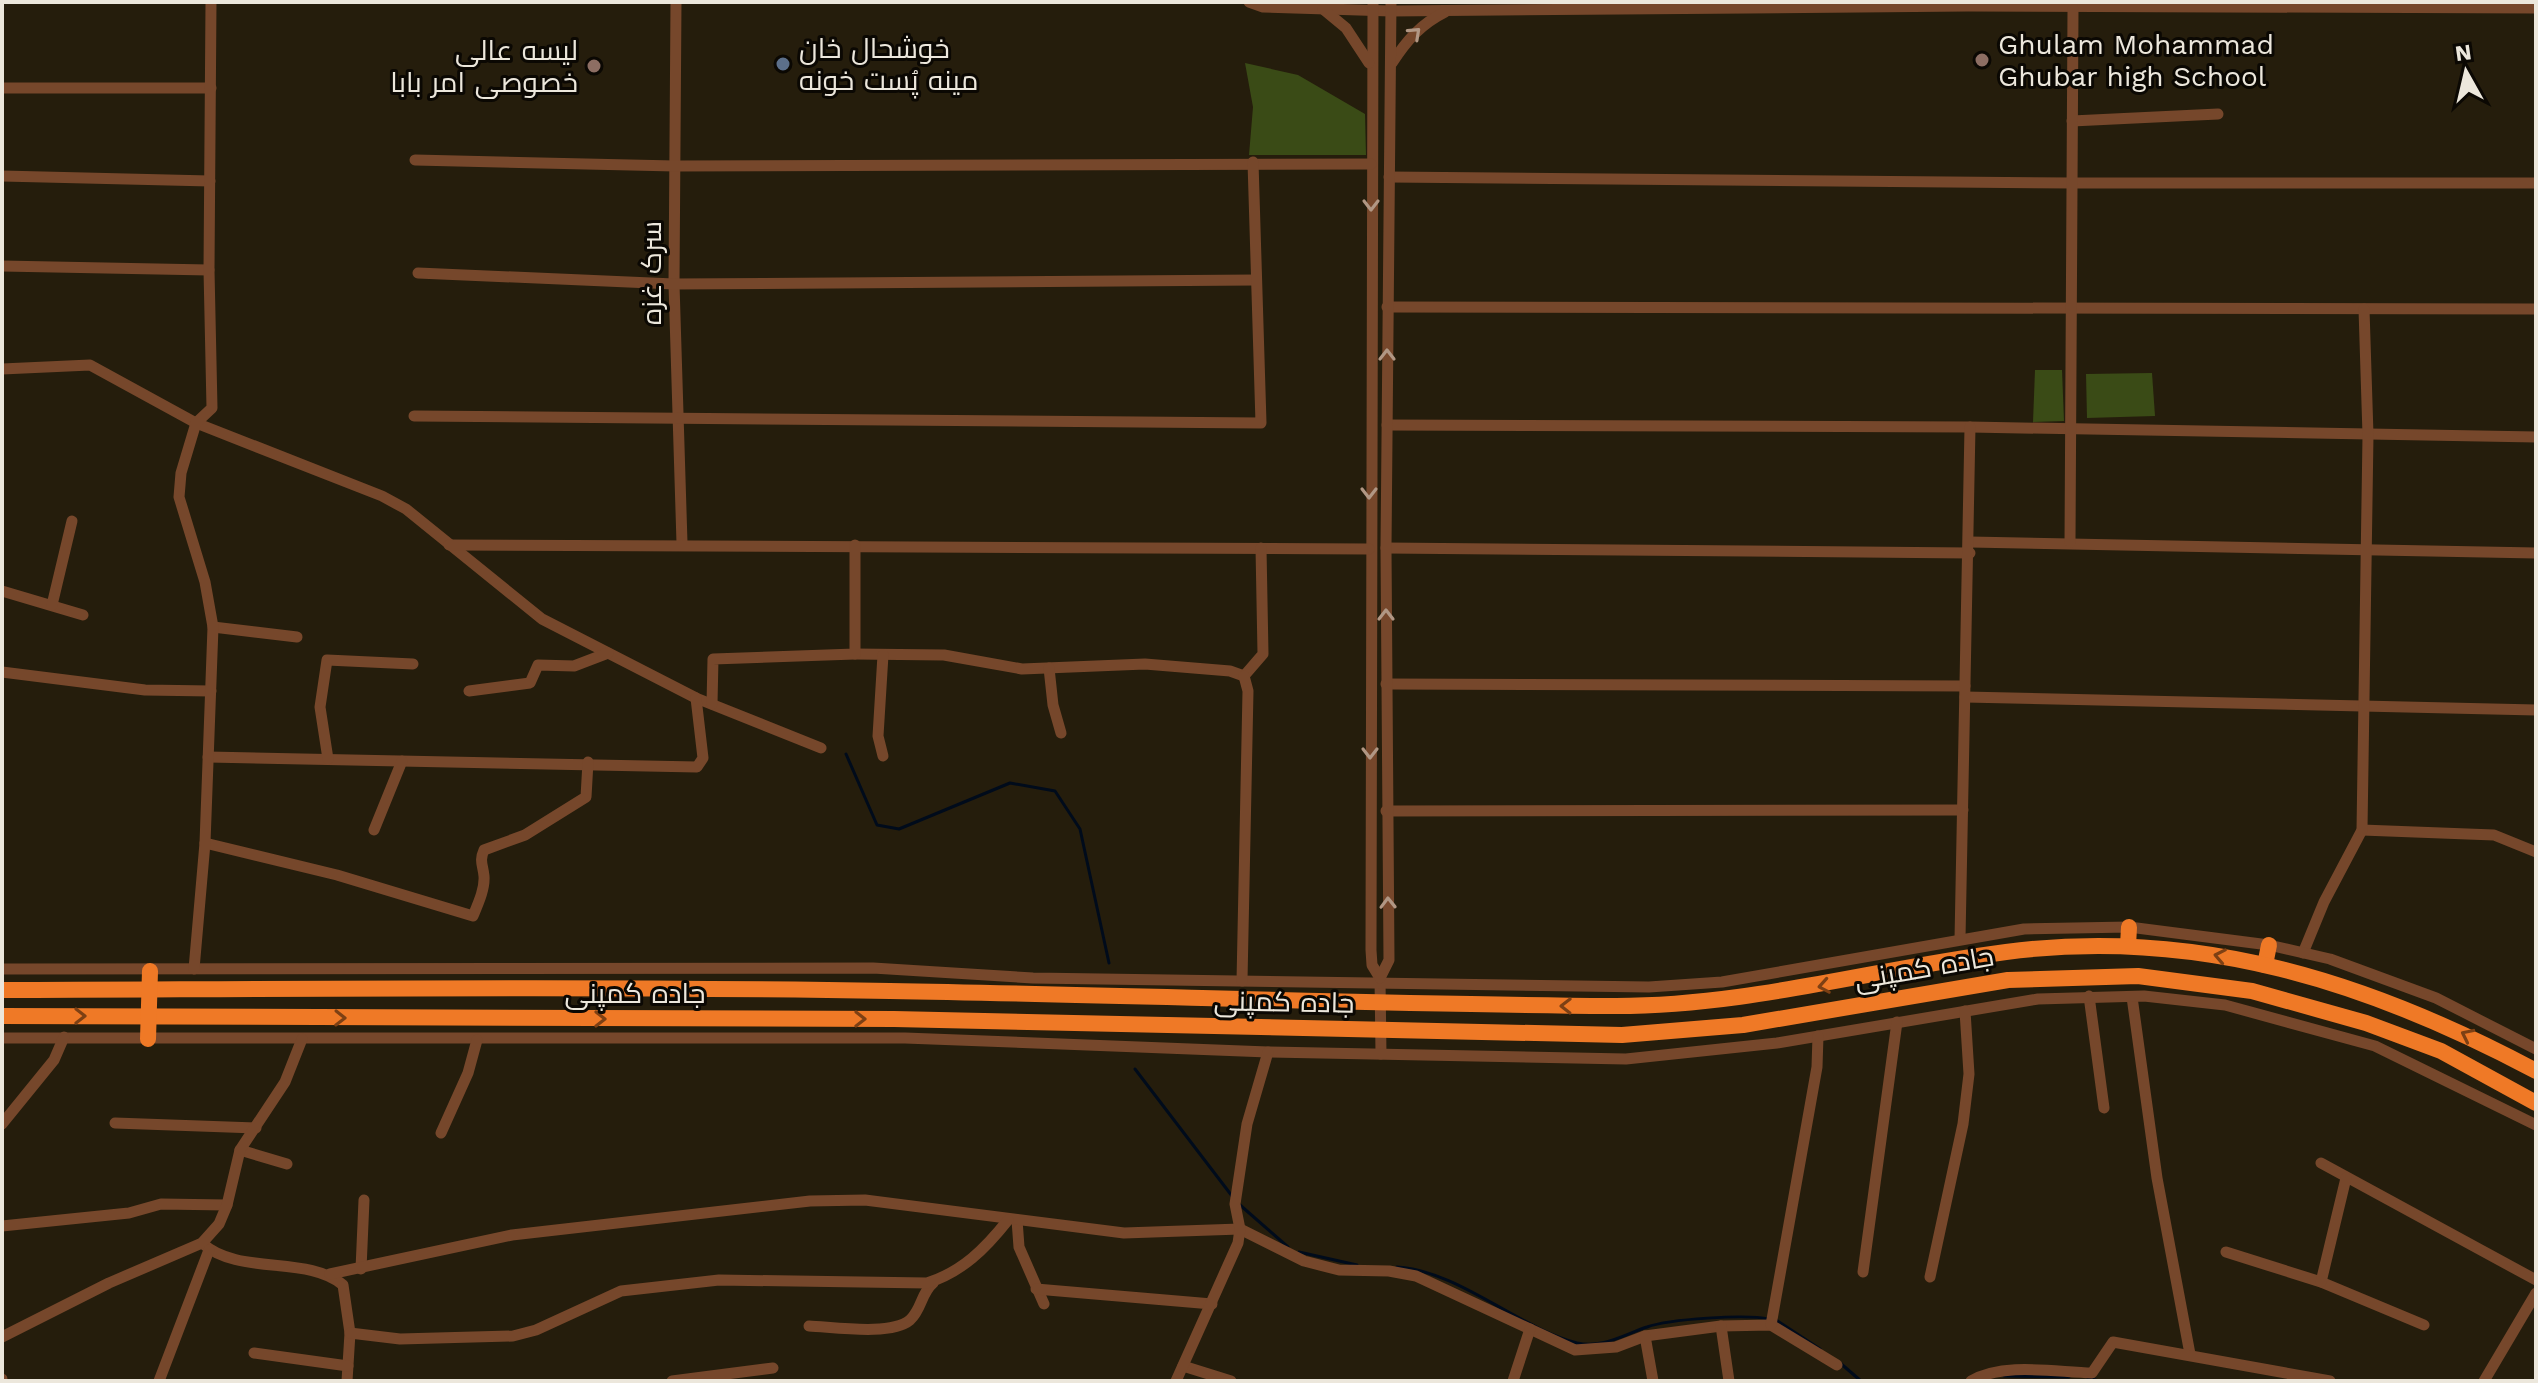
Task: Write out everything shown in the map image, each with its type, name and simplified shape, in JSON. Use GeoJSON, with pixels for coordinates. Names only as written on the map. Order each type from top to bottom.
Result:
{"type":"FeatureCollection","features":[{"type":"Feature","properties":{"kind":"highway"},"geometry":{"type":"LineString","coordinates":[[2128,946],[2129,927]]}},
{"type":"Feature","properties":{"kind":"highway"},"geometry":{"type":"LineString","coordinates":[[2265,965],[2269,945]]}},
{"type":"Feature","properties":{"kind":"highway","name":"جاده کمپنی"},"geometry":{"type":"LineString","coordinates":[[2,990],[891,991],[1381,1004],[1637,1006],[1785,993],[2011,951],[2128,946],[2208,954],[2265,965],[2392,1001],[2469,1035],[2536,1071]]}},
{"type":"Feature","properties":{"kind":"highway"},"geometry":{"type":"LineString","coordinates":[[148,1039],[150,971]]}},
{"type":"Feature","properties":{"kind":"highway","name":"جاده کمپنی"},"geometry":{"type":"LineString","coordinates":[[2,1016],[894,1019],[1622,1035],[1697,1031],[2008,980],[2138,976],[2252,991],[2366,1023],[2441,1051],[2536,1103]]}},
{"type":"Feature","properties":{"kind":"street"},"geometry":{"type":"LineString","coordinates":[[194,969],[205,843],[213,627],[205,582],[179,497],[181,473],[196,423],[212,408],[209,270],[211,2]]}},
{"type":"Feature","properties":{"kind":"street","name":"سرک غزه"},"geometry":{"type":"LineString","coordinates":[[676,2],[674,284],[682,543]]}},
{"type":"Feature","properties":{"kind":"street"},"geometry":{"type":"LineString","coordinates":[[1249,2],[1263,7],[1391,7],[1449,11],[1968,4],[2073,9],[2198,4],[2536,8]]}},
{"type":"Feature","properties":{"kind":"street"},"geometry":{"type":"LineString","coordinates":[[1373,7],[1369,457],[1371,950],[1372,965],[1380,982],[1381,1054]]}},
{"type":"Feature","properties":{"kind":"street"},"geometry":{"type":"LineString","coordinates":[[1380,982],[1389,960],[1386,548],[1391,7]]}},
{"type":"Feature","properties":{"kind":"street"},"geometry":{"type":"LineString","coordinates":[[1323,9],[1346,28],[1363,50],[1372,71]]}},
{"type":"Feature","properties":{"kind":"street"},"geometry":{"type":"LineString","coordinates":[[2070,542],[2073,9]]}},
{"type":"Feature","properties":{"kind":"street"},"geometry":{"type":"LineString","coordinates":[[1390,65],[1407,40],[1429,20],[1449,11]]}},
{"type":"Feature","properties":{"kind":"street"},"geometry":{"type":"LineString","coordinates":[[2,88],[211,88]]}},
{"type":"Feature","properties":{"kind":"street"},"geometry":{"type":"LineString","coordinates":[[2072,121],[2218,114]]}},
{"type":"Feature","properties":{"kind":"street"},"geometry":{"type":"LineString","coordinates":[[415,160],[675,166],[1371,164]]}},
{"type":"Feature","properties":{"kind":"street"},"geometry":{"type":"LineString","coordinates":[[414,416],[1261,423],[1253,162]]}},
{"type":"Feature","properties":{"kind":"street"},"geometry":{"type":"LineString","coordinates":[[2,176],[210,181]]}},
{"type":"Feature","properties":{"kind":"street"},"geometry":{"type":"LineString","coordinates":[[1389,177],[2072,183],[2536,183]]}},
{"type":"Feature","properties":{"kind":"street"},"geometry":{"type":"LineString","coordinates":[[2,266],[209,270]]}},
{"type":"Feature","properties":{"kind":"street"},"geometry":{"type":"LineString","coordinates":[[418,273],[674,284],[1255,280]]}},
{"type":"Feature","properties":{"kind":"street"},"geometry":{"type":"LineString","coordinates":[[1387,307],[2536,309]]}},
{"type":"Feature","properties":{"kind":"street"},"geometry":{"type":"LineString","coordinates":[[2303,953],[2324,902],[2362,830],[2368,435],[2364,309]]}},
{"type":"Feature","properties":{"kind":"street"},"geometry":{"type":"LineString","coordinates":[[2,369],[90,365],[196,423],[382,496],[406,509],[542,619],[696,698],[821,748]]}},
{"type":"Feature","properties":{"kind":"street"},"geometry":{"type":"LineString","coordinates":[[1387,425],[1970,427],[2536,437]]}},
{"type":"Feature","properties":{"kind":"street"},"geometry":{"type":"LineString","coordinates":[[1960,939],[1970,427]]}},
{"type":"Feature","properties":{"kind":"street"},"geometry":{"type":"LineString","coordinates":[[1369,457],[1387,457]]}},
{"type":"Feature","properties":{"kind":"street"},"geometry":{"type":"LineString","coordinates":[[52,605],[72,521]]}},
{"type":"Feature","properties":{"kind":"street"},"geometry":{"type":"LineString","coordinates":[[1386,548],[1970,548],[2070,542],[2536,553]]}},
{"type":"Feature","properties":{"kind":"street"},"geometry":{"type":"LineString","coordinates":[[449,545],[682,543],[1369,549]]}},
{"type":"Feature","properties":{"kind":"street"},"geometry":{"type":"LineString","coordinates":[[855,545],[855,654]]}},
{"type":"Feature","properties":{"kind":"street"},"geometry":{"type":"LineString","coordinates":[[1244,676],[1263,654],[1261,548]]}},
{"type":"Feature","properties":{"kind":"street"},"geometry":{"type":"LineString","coordinates":[[2,591],[83,615]]}},
{"type":"Feature","properties":{"kind":"street"},"geometry":{"type":"LineString","coordinates":[[213,627],[297,637]]}},
{"type":"Feature","properties":{"kind":"street"},"geometry":{"type":"LineString","coordinates":[[1370,648],[1386,648]]}},
{"type":"Feature","properties":{"kind":"street"},"geometry":{"type":"LineString","coordinates":[[469,691],[530,683],[538,665],[574,666],[608,653]]}},
{"type":"Feature","properties":{"kind":"street"},"geometry":{"type":"LineString","coordinates":[[712,704],[713,659],[855,654],[944,655],[993,666],[1049,668],[1145,664],[1230,671],[1244,676]]}},
{"type":"Feature","properties":{"kind":"street"},"geometry":{"type":"LineString","coordinates":[[883,655],[878,736],[883,756]]}},
{"type":"Feature","properties":{"kind":"street"},"geometry":{"type":"LineString","coordinates":[[328,759],[320,707],[327,660],[413,664]]}},
{"type":"Feature","properties":{"kind":"street"},"geometry":{"type":"LineString","coordinates":[[1049,668],[1053,705],[1061,733]]}},
{"type":"Feature","properties":{"kind":"street"},"geometry":{"type":"LineString","coordinates":[[2,672],[145,690],[211,691]]}},
{"type":"Feature","properties":{"kind":"street"},"geometry":{"type":"LineString","coordinates":[[1242,981],[1248,691],[1244,676]]}},
{"type":"Feature","properties":{"kind":"street"},"geometry":{"type":"LineString","coordinates":[[1386,684],[1965,691],[2536,710]]}},
{"type":"Feature","properties":{"kind":"street"},"geometry":{"type":"LineString","coordinates":[[208,757],[588,762],[697,767],[703,758],[696,698]]}},
{"type":"Feature","properties":{"kind":"street"},"geometry":{"type":"LineString","coordinates":[[374,830],[402,761]]}},
{"type":"Feature","properties":{"kind":"street"},"geometry":{"type":"LineString","coordinates":[[205,843],[337,875],[473,916],[484,876],[479,860],[484,850],[525,835],[586,797],[588,762]]}},
{"type":"Feature","properties":{"kind":"street"},"geometry":{"type":"LineString","coordinates":[[1386,811],[1963,810]]}},
{"type":"Feature","properties":{"kind":"street"},"geometry":{"type":"LineString","coordinates":[[2362,830],[2494,835],[2536,852]]}},
{"type":"Feature","properties":{"kind":"street"},"geometry":{"type":"LineString","coordinates":[[2,969],[873,968],[1033,978],[1649,987],[1722,982],[2024,929],[2129,927],[2269,945],[2303,953],[2436,998],[2536,1049]]}},
{"type":"Feature","properties":{"kind":"street"},"geometry":{"type":"LineString","coordinates":[[2089,996],[2104,1108]]}},
{"type":"Feature","properties":{"kind":"street"},"geometry":{"type":"LineString","coordinates":[[2,1038],[905,1038],[1268,1052],[1626,1059],[1818,1036],[1965,1011],[2089,996],[2132,997],[2225,1005],[2375,1046],[2536,1125]]}},
{"type":"Feature","properties":{"kind":"street"},"geometry":{"type":"LineString","coordinates":[[2132,997],[2157,1178],[2190,1354]]}},
{"type":"Feature","properties":{"kind":"street"},"geometry":{"type":"LineString","coordinates":[[1930,1277],[1963,1124],[1969,1074],[1965,1011]]}},
{"type":"Feature","properties":{"kind":"street"},"geometry":{"type":"LineString","coordinates":[[1863,1272],[1897,1022]]}},
{"type":"Feature","properties":{"kind":"street"},"geometry":{"type":"LineString","coordinates":[[1771,1325],[1817,1067],[1818,1036]]}},
{"type":"Feature","properties":{"kind":"street"},"geometry":{"type":"LineString","coordinates":[[2,1124],[54,1060],[64,1037]]}},
{"type":"Feature","properties":{"kind":"street"},"geometry":{"type":"LineString","coordinates":[[159,1381],[206,1246],[227,1205],[240,1150],[256,1128],[272,1096],[285,1082],[302,1039]]}},
{"type":"Feature","properties":{"kind":"street"},"geometry":{"type":"LineString","coordinates":[[441,1133],[468,1073],[477,1040]]}},
{"type":"Feature","properties":{"kind":"street"},"geometry":{"type":"LineString","coordinates":[[1176,1381],[1238,1243],[1240,1229],[1236,1199],[1247,1124],[1268,1052]]}},
{"type":"Feature","properties":{"kind":"street"},"geometry":{"type":"LineString","coordinates":[[115,1123],[256,1128]]}},
{"type":"Feature","properties":{"kind":"street"},"geometry":{"type":"LineString","coordinates":[[240,1150],[287,1164]]}},
{"type":"Feature","properties":{"kind":"street"},"geometry":{"type":"LineString","coordinates":[[2321,1163],[2536,1280]]}},
{"type":"Feature","properties":{"kind":"street"},"geometry":{"type":"LineString","coordinates":[[2321,1282],[2346,1178]]}},
{"type":"Feature","properties":{"kind":"street"},"geometry":{"type":"LineString","coordinates":[[361,1269],[364,1200]]}},
{"type":"Feature","properties":{"kind":"street"},"geometry":{"type":"LineString","coordinates":[[2,1337],[109,1283],[206,1246],[231,1257],[330,1274],[512,1235],[810,1201],[865,1200],[1124,1233],[1240,1229],[1304,1261],[1339,1270],[1389,1271],[1416,1276],[1575,1350],[1616,1347],[1645,1336],[1721,1326],[1771,1325],[1837,1365]]}},
{"type":"Feature","properties":{"kind":"street"},"geometry":{"type":"LineString","coordinates":[[2,1226],[129,1213],[161,1204],[227,1205]]}},
{"type":"Feature","properties":{"kind":"street"},"geometry":{"type":"LineString","coordinates":[[809,1326],[891,1329],[909,1321],[921,1305],[924,1290],[984,1250],[1012,1220]]}},
{"type":"Feature","properties":{"kind":"street"},"geometry":{"type":"LineString","coordinates":[[1012,1220],[1019,1247],[1044,1304]]}},
{"type":"Feature","properties":{"kind":"street"},"geometry":{"type":"LineString","coordinates":[[2226,1252],[2321,1282],[2424,1325]]}},
{"type":"Feature","properties":{"kind":"street"},"geometry":{"type":"LineString","coordinates":[[330,1274],[343,1285],[350,1333],[347,1381]]}},
{"type":"Feature","properties":{"kind":"street"},"geometry":{"type":"LineString","coordinates":[[350,1333],[400,1339],[513,1336],[536,1330],[621,1291],[719,1280],[927,1283],[936,1280]]}},
{"type":"Feature","properties":{"kind":"street"},"geometry":{"type":"LineString","coordinates":[[1036,1289],[1212,1304]]}},
{"type":"Feature","properties":{"kind":"street"},"geometry":{"type":"LineString","coordinates":[[2484,1381],[2536,1293]]}},
{"type":"Feature","properties":{"kind":"street"},"geometry":{"type":"LineString","coordinates":[[1721,1326],[1729,1381]]}},
{"type":"Feature","properties":{"kind":"street"},"geometry":{"type":"LineString","coordinates":[[1513,1381],[1530,1329]]}},
{"type":"Feature","properties":{"kind":"street"},"geometry":{"type":"LineString","coordinates":[[1645,1336],[1653,1381]]}},
{"type":"Feature","properties":{"kind":"street"},"geometry":{"type":"LineString","coordinates":[[2092,1373],[2113,1342],[2330,1381]]}},
{"type":"Feature","properties":{"kind":"street"},"geometry":{"type":"LineString","coordinates":[[254,1353],[348,1366]]}},
{"type":"Feature","properties":{"kind":"street"},"geometry":{"type":"LineString","coordinates":[[1183,1366],[1231,1381]]}},
{"type":"Feature","properties":{"kind":"street"},"geometry":{"type":"LineString","coordinates":[[672,1381],[773,1368]]}},
{"type":"Feature","properties":{"kind":"street"},"geometry":{"type":"LineString","coordinates":[[1971,1381],[1985,1373],[2050,1377],[2092,1373],[2102,1381]]}},
{"type":"Feature","properties":{"kind":"green space"},"geometry":{"type":"Polygon","coordinates":[[[1245,63],[1298,75],[1365,114],[1366,155],[1249,155],[1253,107],[1245,63]]]}},
{"type":"Feature","properties":{"kind":"green space"},"geometry":{"type":"Polygon","coordinates":[[[2035,370],[2062,370],[2064,421],[2033,422],[2035,370]]]}},
{"type":"Feature","properties":{"kind":"green space"},"geometry":{"type":"Polygon","coordinates":[[[2152,373],[2155,416],[2087,418],[2086,374],[2152,373]]]}},
{"type":"Feature","properties":{"kind":"waterway"},"geometry":{"type":"LineString","coordinates":[[846,754],[877,825],[899,829],[1010,783],[1055,791],[1080,829],[1109,963]]}},
{"type":"Feature","properties":{"kind":"waterway"},"geometry":{"type":"LineString","coordinates":[[1135,1069],[1232,1196]]}},
{"type":"Feature","properties":{"kind":"waterway"},"geometry":{"type":"LineString","coordinates":[[1240,1205],[1288,1247]]}},
{"type":"Feature","properties":{"kind":"waterway"},"geometry":{"type":"LineString","coordinates":[[1299,1252],[1357,1265]]}},
{"type":"Feature","properties":{"kind":"waterway"},"geometry":{"type":"LineString","coordinates":[[1397,1267],[1443,1278],[1532,1325],[1577,1343],[1595,1344],[1672,1322],[1726,1317],[1769,1319]]}},
{"type":"Feature","properties":{"kind":"waterway"},"geometry":{"type":"LineString","coordinates":[[1776,1320],[1820,1349]]}},
{"type":"Feature","properties":{"kind":"waterway"},"geometry":{"type":"LineString","coordinates":[[1839,1362],[1861,1381]]}},
{"type":"Feature","properties":{"kind":"waterway"},"geometry":{"type":"LineString","coordinates":[[2004,1376],[2069,1377]]}},
{"type":"Feature","properties":{"kind":"waterway"},"geometry":{"type":"LineString","coordinates":[[2088,1378],[2099,1381]]}},
{"type":"Feature","properties":{"kind":"place","name":"Ghulam Mohammad Ghubar high School"},"geometry":{"type":"Point","coordinates":[1982,60]}},
{"type":"Feature","properties":{"kind":"place","name":"خوشحال خان مینه پُست خونه"},"geometry":{"type":"Point","coordinates":[783,64]}},
{"type":"Feature","properties":{"kind":"place","name":"لیسه عالی خصوصی امر بابا"},"geometry":{"type":"Point","coordinates":[594,66]}}]}
